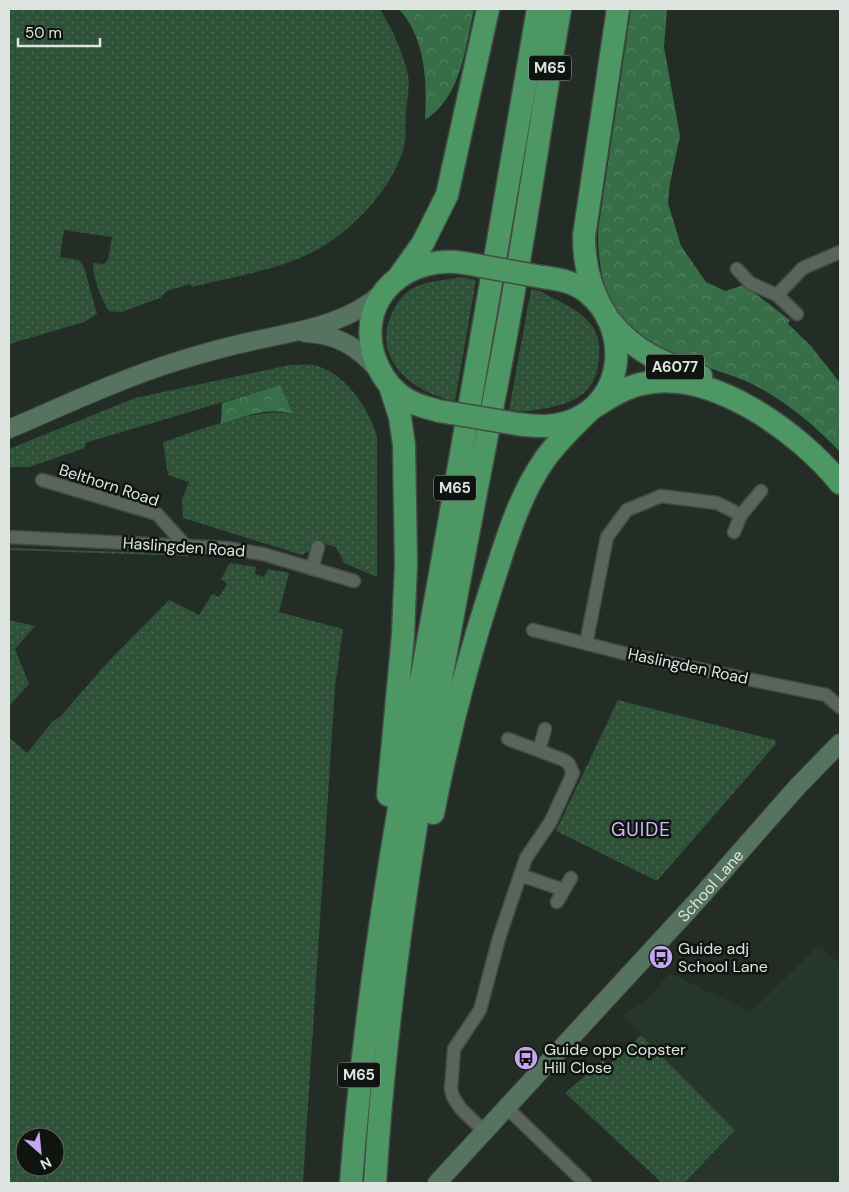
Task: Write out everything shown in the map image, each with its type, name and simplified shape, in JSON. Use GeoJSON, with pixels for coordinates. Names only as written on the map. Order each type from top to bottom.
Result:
{"type":"FeatureCollection","features":[{"type":"Feature","properties":{"kind":"highway"},"geometry":{"type":"LineString","coordinates":[[373,968],[403,635],[405,573],[404,445],[400,417],[372,347],[370,330],[376,308],[391,284],[423,243],[447,195],[488,9]]}},
{"type":"Feature","properties":{"kind":"highway","name":"M65"},"geometry":{"type":"LineString","coordinates":[[351,1183],[358,1084],[373,968],[538,9]]}},
{"type":"Feature","properties":{"kind":"highway","name":"M65"},"geometry":{"type":"LineString","coordinates":[[375,1183],[387,1042],[402,916],[423,779],[503,352],[560,9]]}},
{"type":"Feature","properties":{"kind":"highway"},"geometry":{"type":"LineString","coordinates":[[387,1042],[443,761],[474,641],[504,547],[527,491],[545,460],[591,410],[608,387],[616,366],[616,343],[607,316],[595,295],[587,269],[584,236],[618,9]]}},
{"type":"Feature","properties":{"kind":"highway","name":"A6077"},"geometry":{"type":"LineString","coordinates":[[391,284],[431,262],[451,260],[559,279],[581,288],[630,342],[649,356],[705,377],[769,408],[813,440],[840,468]]}},
{"type":"Feature","properties":{"kind":"highway","name":"A6077"},"geometry":{"type":"LineString","coordinates":[[385,380],[408,400],[439,411],[545,427],[570,421],[620,391],[653,382],[679,383],[709,389],[742,404],[779,425],[808,449],[840,483]]}},
{"type":"Feature","properties":{"kind":"main road"},"geometry":{"type":"LineString","coordinates":[[9,429],[110,385],[177,361],[237,344],[297,333],[345,317],[366,305],[391,284]]}},
{"type":"Feature","properties":{"kind":"main road"},"geometry":{"type":"LineString","coordinates":[[297,333],[327,336],[343,341],[356,348],[385,380]]}},
{"type":"Feature","properties":{"kind":"main road","name":"School Lane"},"geometry":{"type":"LineString","coordinates":[[437,1183],[798,786],[840,743]]}},
{"type":"Feature","properties":{"kind":"street"},"geometry":{"type":"LineString","coordinates":[[777,295],[803,268],[840,252]]}},
{"type":"Feature","properties":{"kind":"street"},"geometry":{"type":"LineString","coordinates":[[737,269],[750,283],[777,295],[797,314]]}},
{"type":"Feature","properties":{"kind":"street","name":"Belthorn Road"},"geometry":{"type":"LineString","coordinates":[[42,480],[157,514],[185,545]]}},
{"type":"Feature","properties":{"kind":"street"},"geometry":{"type":"LineString","coordinates":[[734,532],[741,515],[761,491]]}},
{"type":"Feature","properties":{"kind":"street"},"geometry":{"type":"LineString","coordinates":[[586,644],[607,537],[627,510],[661,496],[717,503],[741,515]]}},
{"type":"Feature","properties":{"kind":"street","name":"Haslingden Road"},"geometry":{"type":"LineString","coordinates":[[9,537],[226,548],[263,554],[354,582]]}},
{"type":"Feature","properties":{"kind":"street"},"geometry":{"type":"LineString","coordinates":[[312,569],[318,547]]}},
{"type":"Feature","properties":{"kind":"street","name":"Haslingden Road"},"geometry":{"type":"LineString","coordinates":[[533,630],[586,644],[826,695],[840,707]]}},
{"type":"Feature","properties":{"kind":"street"},"geometry":{"type":"LineString","coordinates":[[539,750],[545,729]]}},
{"type":"Feature","properties":{"kind":"street"},"geometry":{"type":"LineString","coordinates":[[485,1132],[461,1109],[453,1097],[451,1089],[453,1054],[456,1044],[480,1010],[499,938],[526,858],[551,821],[572,777],[572,768],[564,760],[508,739]]}},
{"type":"Feature","properties":{"kind":"street"},"geometry":{"type":"LineString","coordinates":[[520,875],[564,890]]}},
{"type":"Feature","properties":{"kind":"street"},"geometry":{"type":"LineString","coordinates":[[557,902],[571,878]]}},
{"type":"Feature","properties":{"kind":"street"},"geometry":{"type":"LineString","coordinates":[[507,1108],[585,1183]]}},
{"type":"Feature","properties":{"kind":"shaded area"},"geometry":{"type":"Polygon","coordinates":[[[819,945],[840,964],[840,1183],[684,1183],[735,1130],[622,1015],[645,1001],[670,973],[751,1012],[819,945]]]}},
{"type":"Feature","properties":{"kind":"green space"},"geometry":{"type":"Polygon","coordinates":[[[9,9],[380,9],[397,40],[408,75],[409,89],[403,150],[391,177],[372,204],[349,227],[325,245],[294,260],[261,271],[192,287],[190,284],[167,291],[160,298],[122,312],[109,311],[98,288],[93,269],[93,263],[104,264],[108,259],[112,237],[64,230],[60,257],[79,260],[84,267],[97,314],[84,322],[9,344],[9,9]]]}},
{"type":"Feature","properties":{"kind":"green space"},"geometry":{"type":"Polygon","coordinates":[[[399,9],[474,9],[464,55],[454,85],[447,98],[425,120],[426,90],[420,47],[408,21],[399,9]]]}},
{"type":"Feature","properties":{"kind":"green space"},"geometry":{"type":"Polygon","coordinates":[[[631,9],[667,9],[664,47],[680,136],[670,183],[668,203],[681,246],[706,282],[725,291],[744,285],[790,320],[788,324],[811,346],[840,383],[840,452],[798,413],[762,389],[743,380],[690,361],[647,340],[618,313],[609,297],[599,256],[598,231],[631,9]]]}},
{"type":"Feature","properties":{"kind":"green space"},"geometry":{"type":"Polygon","coordinates":[[[461,277],[476,280],[455,401],[426,391],[402,373],[393,362],[388,349],[386,334],[394,310],[402,297],[409,291],[424,284],[461,277]]]}},
{"type":"Feature","properties":{"kind":"green space"},"geometry":{"type":"Polygon","coordinates":[[[531,289],[540,291],[569,306],[588,321],[595,330],[599,342],[597,369],[590,386],[577,398],[547,408],[514,411],[509,410],[531,289]]]}},
{"type":"Feature","properties":{"kind":"green space"},"geometry":{"type":"Polygon","coordinates":[[[290,365],[313,365],[335,375],[345,383],[362,403],[374,426],[377,437],[377,577],[344,563],[336,547],[314,541],[311,550],[302,555],[183,518],[182,499],[189,482],[168,475],[163,442],[247,416],[265,413],[294,415],[280,385],[85,443],[85,448],[29,467],[9,467],[9,449],[135,398],[290,365]]]}},
{"type":"Feature","properties":{"kind":"green space"},"geometry":{"type":"Polygon","coordinates":[[[280,385],[294,415],[277,411],[258,413],[221,424],[222,403],[280,385]]]}},
{"type":"Feature","properties":{"kind":"green space"},"geometry":{"type":"Polygon","coordinates":[[[9,548],[188,554],[189,556],[9,550],[9,548]]]}},
{"type":"Feature","properties":{"kind":"green space"},"geometry":{"type":"Polygon","coordinates":[[[230,563],[256,567],[255,574],[264,577],[268,569],[289,573],[279,612],[343,629],[335,687],[303,1183],[9,1183],[9,737],[27,753],[53,721],[60,717],[107,663],[169,600],[199,615],[212,594],[219,597],[227,584],[221,579],[230,563]]]}},
{"type":"Feature","properties":{"kind":"green space"},"geometry":{"type":"Polygon","coordinates":[[[9,620],[35,626],[15,649],[29,684],[9,706],[9,620]]]}},
{"type":"Feature","properties":{"kind":"green space"},"geometry":{"type":"Polygon","coordinates":[[[618,700],[775,740],[776,744],[657,881],[556,831],[618,700]]]}},
{"type":"Feature","properties":{"kind":"green space"},"geometry":{"type":"Polygon","coordinates":[[[641,1035],[735,1130],[684,1183],[662,1183],[565,1093],[603,1060],[609,1065],[641,1035]]]}},
{"type":"Feature","properties":{"kind":"place","name":"Guide adj School Lane"},"geometry":{"type":"Point","coordinates":[661,957]}},
{"type":"Feature","properties":{"kind":"place","name":"Guide opp Copster Hill Close"},"geometry":{"type":"Point","coordinates":[526,1058]}},
{"type":"Feature","properties":{"kind":"district","name":"GUIDE"},"geometry":{"type":"Point","coordinates":[641,829]}}]}
